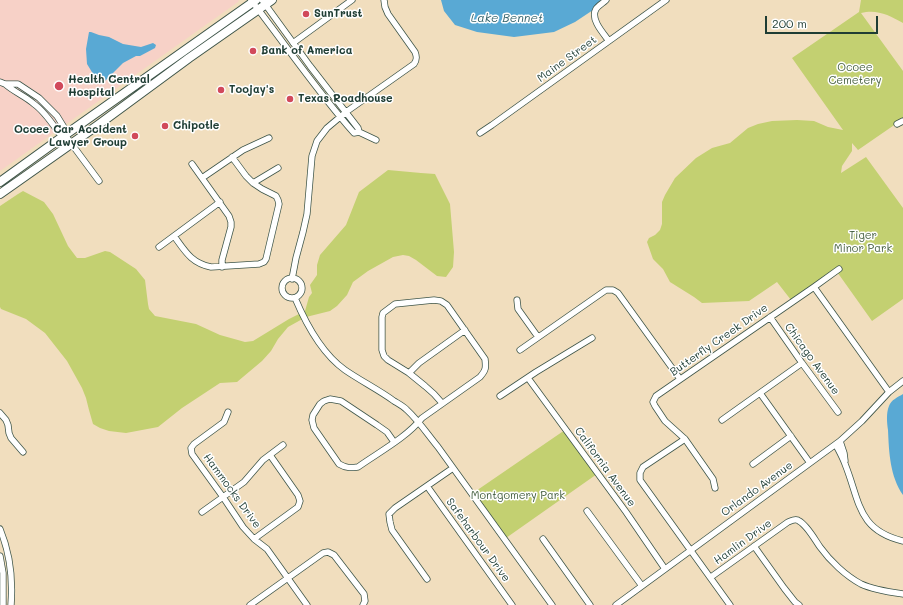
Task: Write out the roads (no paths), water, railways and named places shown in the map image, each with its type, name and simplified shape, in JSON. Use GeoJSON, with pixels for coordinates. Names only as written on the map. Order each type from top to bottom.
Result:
{"type":"FeatureCollection","features":[{"type":"Feature","properties":{"kind":"highway"},"geometry":{"type":"LineString","coordinates":[[0,182],[254,1]]}},
{"type":"Feature","properties":{"kind":"highway"},"geometry":{"type":"LineString","coordinates":[[0,194],[265,4]]}},
{"type":"Feature","properties":{"kind":"street"},"geometry":{"type":"LineString","coordinates":[[293,43],[352,0]]}},
{"type":"Feature","properties":{"kind":"street"},"geometry":{"type":"LineString","coordinates":[[292,279],[296,258],[304,232],[312,156],[317,141],[327,128],[346,112],[414,64],[416,61],[417,57],[415,52],[388,14],[384,7],[384,0]]}},
{"type":"Feature","properties":{"kind":"street"},"geometry":{"type":"LineString","coordinates":[[606,0],[596,9],[594,13],[595,20],[609,41]]}},
{"type":"Feature","properties":{"kind":"street","name":"Maine Street"},"geometry":{"type":"LineString","coordinates":[[480,133],[666,0]]}},
{"type":"Feature","properties":{"kind":"street"},"geometry":{"type":"LineString","coordinates":[[254,1],[265,4],[315,73],[358,128],[359,132]]}},
{"type":"Feature","properties":{"kind":"street"},"geometry":{"type":"LineString","coordinates":[[265,4],[291,54],[340,117],[354,133],[359,132],[376,140]]}},
{"type":"Feature","properties":{"kind":"street"},"geometry":{"type":"LineString","coordinates":[[291,54],[298,56],[306,67],[315,73]]}},
{"type":"Feature","properties":{"kind":"street"},"geometry":{"type":"LineString","coordinates":[[3,83],[18,84],[39,98],[57,116],[65,129],[65,135],[99,181]]}},
{"type":"Feature","properties":{"kind":"street"},"geometry":{"type":"LineString","coordinates":[[897,124],[903,121]]}},
{"type":"Feature","properties":{"kind":"street"},"geometry":{"type":"LineString","coordinates":[[202,178],[243,150],[269,138]]}},
{"type":"Feature","properties":{"kind":"street"},"geometry":{"type":"LineString","coordinates":[[174,236],[191,258],[203,266],[211,268],[260,264],[264,262],[279,204],[278,200],[276,196],[253,183],[232,157]]}},
{"type":"Feature","properties":{"kind":"street"},"geometry":{"type":"LineString","coordinates":[[192,164],[220,202],[231,222],[222,260],[222,267]]}},
{"type":"Feature","properties":{"kind":"street"},"geometry":{"type":"LineString","coordinates":[[253,183],[278,168]]}},
{"type":"Feature","properties":{"kind":"street"},"geometry":{"type":"LineString","coordinates":[[159,247],[220,202]]}},
{"type":"Feature","properties":{"kind":"street","name":"Butterfly Creek Drive"},"geometry":{"type":"LineString","coordinates":[[684,439],[665,421],[655,406],[653,402],[656,396],[840,269]]}},
{"type":"Feature","properties":{"kind":"street"},"geometry":{"type":"LineString","coordinates":[[292,279],[298,280],[302,289],[300,294],[295,298],[288,297],[283,292],[286,281],[292,279]]}},
{"type":"Feature","properties":{"kind":"street"},"geometry":{"type":"LineString","coordinates":[[814,288],[889,392]]}},
{"type":"Feature","properties":{"kind":"street"},"geometry":{"type":"LineString","coordinates":[[520,350],[606,290],[613,290],[618,293],[680,379]]}},
{"type":"Feature","properties":{"kind":"street"},"geometry":{"type":"LineString","coordinates":[[295,298],[305,321],[322,347],[333,359],[344,369],[406,409],[419,422],[552,605]]}},
{"type":"Feature","properties":{"kind":"street"},"geometry":{"type":"LineString","coordinates":[[394,442],[387,432],[341,401],[330,399],[324,401],[320,404],[313,415],[312,420],[314,428],[339,464],[351,468],[358,467],[394,442],[442,403],[480,377],[485,371],[486,366],[485,359],[447,305],[441,301],[434,300],[395,304],[383,313],[382,350],[388,360],[409,373],[434,394],[442,403]]}},
{"type":"Feature","properties":{"kind":"street"},"geometry":{"type":"LineString","coordinates":[[517,300],[518,309],[538,337]]}},
{"type":"Feature","properties":{"kind":"street","name":"Chicago Avenue"},"geometry":{"type":"LineString","coordinates":[[770,317],[838,412]]}},
{"type":"Feature","properties":{"kind":"street"},"geometry":{"type":"LineString","coordinates":[[409,373],[419,363],[465,330]]}},
{"type":"Feature","properties":{"kind":"street"},"geometry":{"type":"LineString","coordinates":[[500,396],[592,338]]}},
{"type":"Feature","properties":{"kind":"street"},"geometry":{"type":"LineString","coordinates":[[722,420],[802,363]]}},
{"type":"Feature","properties":{"kind":"street","name":"California Avenue"},"geometry":{"type":"LineString","coordinates":[[528,378],[665,569]]}},
{"type":"Feature","properties":{"kind":"street","name":"Orlando Avenue"},"geometry":{"type":"LineString","coordinates":[[616,605],[838,443],[862,421],[889,392],[903,381]]}},
{"type":"Feature","properties":{"kind":"street"},"geometry":{"type":"LineString","coordinates":[[760,393],[810,463]]}},
{"type":"Feature","properties":{"kind":"street","name":"Hammocks Drive"},"geometry":{"type":"LineString","coordinates":[[228,412],[224,422],[194,444],[191,448],[192,454],[243,527],[267,550],[307,605]]}},
{"type":"Feature","properties":{"kind":"street"},"geometry":{"type":"LineString","coordinates":[[0,413],[8,425],[11,438],[23,452]]}},
{"type":"Feature","properties":{"kind":"street"},"geometry":{"type":"LineString","coordinates":[[753,464],[791,436]]}},
{"type":"Feature","properties":{"kind":"street"},"geometry":{"type":"LineString","coordinates":[[715,488],[713,479],[684,439],[643,467],[640,473],[640,480],[730,605]]}},
{"type":"Feature","properties":{"kind":"street"},"geometry":{"type":"LineString","coordinates":[[838,443],[844,453],[845,463],[862,513],[871,525],[882,533],[903,541]]}},
{"type":"Feature","properties":{"kind":"street"},"geometry":{"type":"LineString","coordinates":[[202,512],[244,482],[257,466],[283,445]]}},
{"type":"Feature","properties":{"kind":"street"},"geometry":{"type":"LineString","coordinates":[[254,539],[298,507],[300,501],[298,495],[270,455]]}},
{"type":"Feature","properties":{"kind":"street"},"geometry":{"type":"LineString","coordinates":[[427,579],[392,530],[389,514],[395,508],[453,468]]}},
{"type":"Feature","properties":{"kind":"street","name":"Safeharbour Drive"},"geometry":{"type":"LineString","coordinates":[[427,486],[512,605]]}},
{"type":"Feature","properties":{"kind":"street"},"geometry":{"type":"LineString","coordinates":[[587,510],[642,586]]}},
{"type":"Feature","properties":{"kind":"street","name":"Hamlin Drive"},"geometry":{"type":"LineString","coordinates":[[711,577],[788,522],[799,520],[833,562],[861,584],[875,589],[903,594]]}},
{"type":"Feature","properties":{"kind":"street"},"geometry":{"type":"LineString","coordinates":[[0,529],[11,572],[11,605]]}},
{"type":"Feature","properties":{"kind":"street"},"geometry":{"type":"LineString","coordinates":[[543,539],[590,605]]}},
{"type":"Feature","properties":{"kind":"street"},"geometry":{"type":"LineString","coordinates":[[754,546],[784,588],[799,605]]}},
{"type":"Feature","properties":{"kind":"street"},"geometry":{"type":"LineString","coordinates":[[250,605],[324,553],[328,552],[334,555],[364,594],[365,601],[363,605]]}},
{"type":"Feature","properties":{"kind":"street"},"geometry":{"type":"LineString","coordinates":[[0,556],[3,605]]}},
{"type":"Feature","properties":{"kind":"street"},"geometry":{"type":"LineString","coordinates":[[2,574],[11,572]]}},
{"type":"Feature","properties":{"kind":"street"},"geometry":{"type":"LineString","coordinates":[[2,582],[12,581]]}},
{"type":"Feature","properties":{"kind":"water","name":"Lake Bennet"},"geometry":{"type":"Polygon","coordinates":[[[441,0],[601,0],[593,10],[575,22],[554,32],[514,37],[477,32],[455,25],[444,11],[441,0]]]}},
{"type":"Feature","properties":{"kind":"water"},"geometry":{"type":"Polygon","coordinates":[[[89,32],[109,37],[123,44],[141,47],[153,43],[156,45],[155,48],[123,63],[105,81],[98,82],[87,64],[86,49],[89,32]]]}},
{"type":"Feature","properties":{"kind":"water"},"geometry":{"type":"Polygon","coordinates":[[[903,394],[903,495],[895,480],[891,464],[887,418],[888,409],[891,402],[903,394]]]}},
{"type":"Feature","properties":{"kind":"place","name":"SunTrust"},"geometry":{"type":"Point","coordinates":[306,14]}},
{"type":"Feature","properties":{"kind":"place","name":"Bank of America"},"geometry":{"type":"Point","coordinates":[253,51]}},
{"type":"Feature","properties":{"kind":"place","name":"Health Central Hospital"},"geometry":{"type":"Point","coordinates":[59,86]}},
{"type":"Feature","properties":{"kind":"place","name":"Toojay's"},"geometry":{"type":"Point","coordinates":[221,90]}},
{"type":"Feature","properties":{"kind":"place","name":"Texas Roadhouse"},"geometry":{"type":"Point","coordinates":[290,99]}},
{"type":"Feature","properties":{"kind":"place","name":"Chipotle"},"geometry":{"type":"Point","coordinates":[165,126]}},
{"type":"Feature","properties":{"kind":"place","name":"Ocoee Car Accident Lawyer Group"},"geometry":{"type":"Point","coordinates":[135,136]}},
{"type":"Feature","properties":{"kind":"park label","name":"Ocoee Cemetery"},"geometry":{"type":"Point","coordinates":[855,74]}},
{"type":"Feature","properties":{"kind":"park label","name":"Tiger Minor Park"},"geometry":{"type":"Point","coordinates":[863,242]}},
{"type":"Feature","properties":{"kind":"park label","name":"Montgomery Park"},"geometry":{"type":"Point","coordinates":[518,496]}}]}
